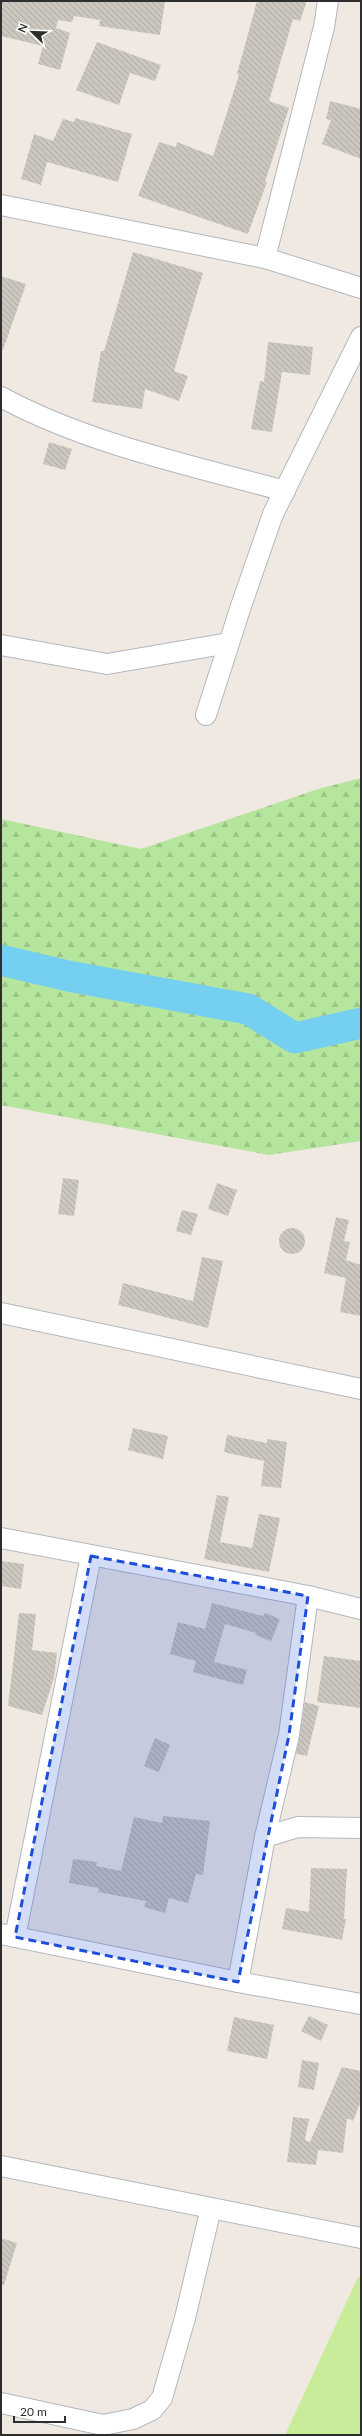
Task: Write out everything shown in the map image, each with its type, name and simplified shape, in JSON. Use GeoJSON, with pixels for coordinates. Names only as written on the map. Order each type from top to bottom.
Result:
{"type":"FeatureCollection","features":[{"type":"Feature","properties":{"kind":"street"},"geometry":{"type":"LineString","coordinates":[[265,258],[324,27],[328,1]]}},
{"type":"Feature","properties":{"kind":"street"},"geometry":{"type":"LineString","coordinates":[[1,205],[265,258],[361,288]]}},
{"type":"Feature","properties":{"kind":"street"},"geometry":{"type":"LineString","coordinates":[[206,715],[273,514],[361,337]]}},
{"type":"Feature","properties":{"kind":"street"},"geometry":{"type":"LineString","coordinates":[[1,397],[33,414],[136,451],[285,491]]}},
{"type":"Feature","properties":{"kind":"street"},"geometry":{"type":"LineString","coordinates":[[1,645],[107,664],[229,643]]}},
{"type":"Feature","properties":{"kind":"street"},"geometry":{"type":"LineString","coordinates":[[1,1313],[361,1389]]}},
{"type":"Feature","properties":{"kind":"street"},"geometry":{"type":"LineString","coordinates":[[1,1538],[308,1596],[361,1609]]}},
{"type":"Feature","properties":{"kind":"street"},"geometry":{"type":"LineString","coordinates":[[91,1556],[8,1935],[238,1982],[361,2004]]}},
{"type":"Feature","properties":{"kind":"street"},"geometry":{"type":"LineString","coordinates":[[238,1982],[265,1838],[289,1735],[308,1596]]}},
{"type":"Feature","properties":{"kind":"street"},"geometry":{"type":"LineString","coordinates":[[265,1838],[298,1827],[361,1828]]}},
{"type":"Feature","properties":{"kind":"street"},"geometry":{"type":"LineString","coordinates":[[1,2166],[361,2238]]}},
{"type":"Feature","properties":{"kind":"street"},"geometry":{"type":"LineString","coordinates":[[1,2403],[103,2425],[133,2420],[152,2410],[162,2398],[185,2318],[211,2208]]}},
{"type":"Feature","properties":{"kind":"highlighted area"},"geometry":{"type":"Polygon","coordinates":[[[91,1556],[308,1596],[289,1735],[238,1982],[15,1937],[91,1556]]]}},
{"type":"Feature","properties":{"kind":"green space"},"geometry":{"type":"Polygon","coordinates":[[[361,778],[361,1141],[269,1155],[1,1105],[1,819],[141,849],[318,789],[361,778]]]}},
{"type":"Feature","properties":{"kind":"green space"},"geometry":{"type":"Polygon","coordinates":[[[358,2277],[361,2278],[361,2435],[285,2435],[358,2277]]]}},
{"type":"Feature","properties":{"kind":"building"},"geometry":{"type":"Polygon","coordinates":[[[1,1],[165,1],[160,35],[99,26],[100,20],[74,16],[72,22],[58,20],[56,28],[70,33],[60,70],[38,64],[43,46],[1,36],[1,1]]]}},
{"type":"Feature","properties":{"kind":"building"},"geometry":{"type":"Polygon","coordinates":[[[257,1],[307,1],[300,21],[293,19],[269,101],[289,108],[265,182],[267,182],[248,234],[138,196],[159,142],[176,147],[177,142],[213,156],[239,75],[237,74],[257,1]]]}},
{"type":"Feature","properties":{"kind":"building"},"geometry":{"type":"Polygon","coordinates":[[[97,42],[161,65],[155,81],[130,73],[119,105],[76,90],[97,42]]]}},
{"type":"Feature","properties":{"kind":"building"},"geometry":{"type":"Polygon","coordinates":[[[330,101],[361,109],[361,159],[322,144],[331,120],[326,119],[330,101]]]}},
{"type":"Feature","properties":{"kind":"building"},"geometry":{"type":"Polygon","coordinates":[[[75,118],[132,134],[118,182],[47,162],[41,185],[21,179],[34,134],[53,141],[63,119],[74,122],[75,118]]]}},
{"type":"Feature","properties":{"kind":"building"},"geometry":{"type":"Polygon","coordinates":[[[133,252],[203,273],[174,371],[188,376],[179,401],[145,389],[142,409],[92,402],[101,351],[104,351],[133,252]]]}},
{"type":"Feature","properties":{"kind":"building"},"geometry":{"type":"Polygon","coordinates":[[[1,276],[26,284],[3,350],[1,350],[1,276]]]}},
{"type":"Feature","properties":{"kind":"building"},"geometry":{"type":"Polygon","coordinates":[[[268,342],[313,347],[310,375],[282,372],[272,432],[251,429],[260,381],[264,382],[268,342]]]}},
{"type":"Feature","properties":{"kind":"building"},"geometry":{"type":"Polygon","coordinates":[[[49,442],[72,449],[65,470],[43,464],[49,442]]]}},
{"type":"Feature","properties":{"kind":"building"},"geometry":{"type":"Polygon","coordinates":[[[63,1178],[79,1180],[74,1216],[58,1214],[63,1178]]]}},
{"type":"Feature","properties":{"kind":"building"},"geometry":{"type":"Polygon","coordinates":[[[217,1183],[237,1190],[228,1216],[208,1209],[217,1183]]]}},
{"type":"Feature","properties":{"kind":"building"},"geometry":{"type":"Polygon","coordinates":[[[182,1210],[198,1214],[191,1235],[176,1231],[182,1210]]]}},
{"type":"Feature","properties":{"kind":"building"},"geometry":{"type":"Polygon","coordinates":[[[336,1217],[349,1220],[344,1241],[350,1242],[346,1260],[361,1265],[361,1316],[340,1312],[346,1278],[324,1273],[336,1217]]]}},
{"type":"Feature","properties":{"kind":"building"},"geometry":{"type":"Polygon","coordinates":[[[292,1228],[301,1232],[305,1241],[301,1250],[292,1254],[283,1250],[279,1241],[283,1232],[292,1228]]]}},
{"type":"Feature","properties":{"kind":"building"},"geometry":{"type":"Polygon","coordinates":[[[202,1257],[223,1261],[208,1328],[118,1305],[123,1283],[193,1301],[202,1257]]]}},
{"type":"Feature","properties":{"kind":"building"},"geometry":{"type":"Polygon","coordinates":[[[133,1428],[168,1436],[163,1459],[128,1450],[133,1428]]]}},
{"type":"Feature","properties":{"kind":"building"},"geometry":{"type":"Polygon","coordinates":[[[227,1435],[267,1443],[267,1439],[287,1442],[281,1488],[261,1486],[264,1461],[224,1452],[227,1435]]]}},
{"type":"Feature","properties":{"kind":"building"},"geometry":{"type":"Polygon","coordinates":[[[217,1495],[229,1497],[220,1542],[252,1548],[259,1514],[280,1518],[269,1572],[204,1559],[217,1495]]]}},
{"type":"Feature","properties":{"kind":"building"},"geometry":{"type":"Polygon","coordinates":[[[1,1561],[24,1564],[21,1589],[1,1586],[1,1561]]]}},
{"type":"Feature","properties":{"kind":"building"},"geometry":{"type":"Polygon","coordinates":[[[212,1603],[263,1616],[265,1613],[280,1619],[271,1641],[255,1635],[256,1633],[225,1624],[214,1662],[247,1670],[243,1685],[193,1672],[196,1661],[170,1654],[178,1622],[205,1629],[212,1603]]]}},
{"type":"Feature","properties":{"kind":"building"},"geometry":{"type":"Polygon","coordinates":[[[19,1613],[36,1614],[32,1650],[57,1653],[54,1678],[42,1715],[8,1706],[19,1613]]]}},
{"type":"Feature","properties":{"kind":"building"},"geometry":{"type":"Polygon","coordinates":[[[324,1656],[361,1661],[361,1708],[317,1702],[324,1656]]]}},
{"type":"Feature","properties":{"kind":"building"},"geometry":{"type":"Polygon","coordinates":[[[305,1702],[319,1706],[307,1756],[296,1754],[305,1702]]]}},
{"type":"Feature","properties":{"kind":"building"},"geometry":{"type":"Polygon","coordinates":[[[155,1738],[170,1745],[159,1772],[144,1766],[155,1738]]]}},
{"type":"Feature","properties":{"kind":"building"},"geometry":{"type":"Polygon","coordinates":[[[163,1816],[210,1821],[203,1875],[196,1874],[188,1903],[169,1898],[165,1913],[144,1907],[146,1901],[98,1892],[99,1888],[69,1883],[73,1859],[97,1862],[96,1866],[121,1871],[134,1817],[162,1823],[163,1816]]]}},
{"type":"Feature","properties":{"kind":"building"},"geometry":{"type":"Polygon","coordinates":[[[311,1868],[347,1869],[344,1919],[346,1919],[342,1940],[282,1929],[286,1908],[309,1912],[311,1868]]]}},
{"type":"Feature","properties":{"kind":"building"},"geometry":{"type":"Polygon","coordinates":[[[309,2016],[328,2025],[321,2041],[301,2031],[309,2016]]]}},
{"type":"Feature","properties":{"kind":"building"},"geometry":{"type":"Polygon","coordinates":[[[234,2017],[274,2025],[267,2059],[227,2051],[234,2017]]]}},
{"type":"Feature","properties":{"kind":"building"},"geometry":{"type":"Polygon","coordinates":[[[302,2060],[319,2063],[314,2090],[298,2087],[302,2060]]]}},
{"type":"Feature","properties":{"kind":"building"},"geometry":{"type":"Polygon","coordinates":[[[342,2067],[361,2071],[361,2101],[353,2121],[347,2118],[343,2153],[318,2150],[316,2165],[287,2162],[293,2117],[309,2119],[305,2140],[310,2142],[342,2067]]]}},
{"type":"Feature","properties":{"kind":"building"},"geometry":{"type":"Polygon","coordinates":[[[1,2238],[17,2243],[4,2285],[1,2284],[1,2238]]]}},
{"type":"Feature","properties":{"kind":"waterway"},"geometry":{"type":"LineString","coordinates":[[1,960],[68,976],[248,1009],[295,1038],[361,1023]]}}]}
